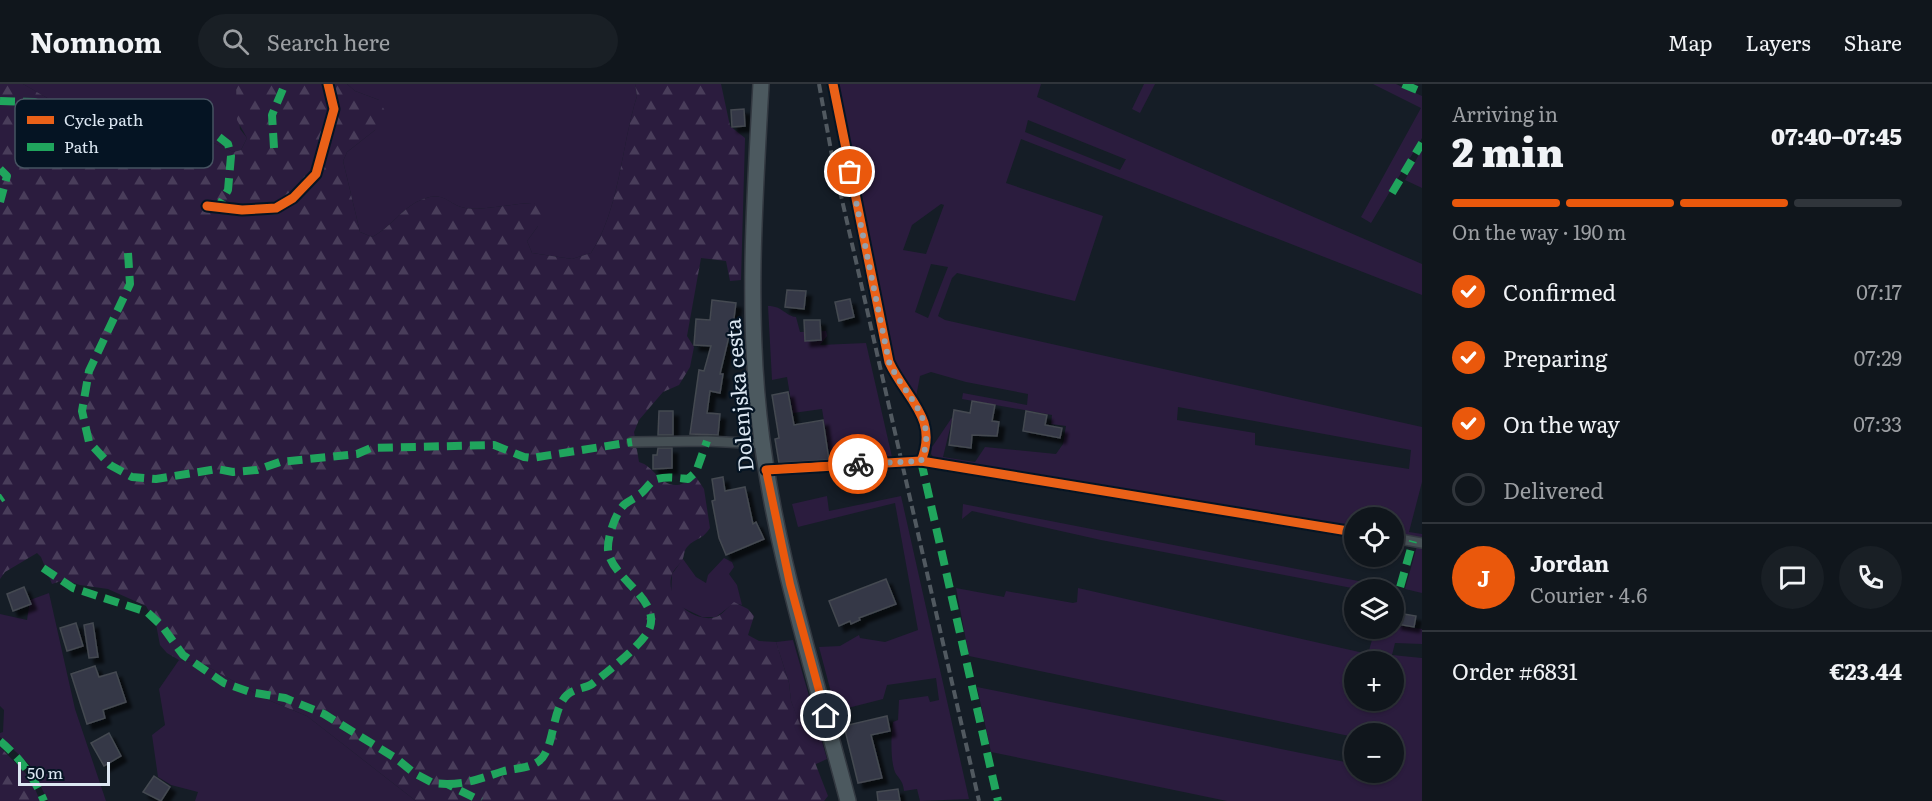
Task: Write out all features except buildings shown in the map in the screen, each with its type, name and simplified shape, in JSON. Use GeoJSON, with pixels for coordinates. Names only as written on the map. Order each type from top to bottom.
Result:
{"type":"FeatureCollection","features":[{"type":"Feature","properties":{"kind":"main road","name":"Dolenjska cesta"},"geometry":{"type":"LineString","coordinates":[[761,84],[753,311],[754,366],[766,470],[790,584],[848,801]]}},
{"type":"Feature","properties":{"kind":"street"},"geometry":{"type":"LineString","coordinates":[[207,206],[242,210],[276,208],[294,198],[315,174],[322,154],[334,109],[328,84]]}},
{"type":"Feature","properties":{"kind":"street"},"geometry":{"type":"LineString","coordinates":[[833,84],[889,362],[897,379],[923,418],[928,434],[927,448],[921,461]]}},
{"type":"Feature","properties":{"kind":"street"},"geometry":{"type":"LineString","coordinates":[[632,442],[707,441],[763,444]]}},
{"type":"Feature","properties":{"kind":"street"},"geometry":{"type":"LineString","coordinates":[[766,470],[921,461],[1344,530]]}},
{"type":"Feature","properties":{"kind":"street"},"geometry":{"type":"LineString","coordinates":[[1404,540],[1422,543]]}},
{"type":"Feature","properties":{"kind":"green space"},"geometry":{"type":"Polygon","coordinates":[[[0,84],[23,84],[49,99],[15,99],[15,168],[213,168],[213,143],[233,152],[241,150],[247,138],[237,120],[236,84],[347,84],[355,91],[379,100],[386,113],[375,130],[347,152],[343,161],[360,232],[372,237],[409,207],[423,199],[436,196],[472,209],[534,203],[543,212],[538,226],[527,241],[532,253],[572,259],[591,253],[608,217],[637,96],[635,84],[721,84],[730,126],[745,138],[741,280],[730,281],[726,261],[701,258],[687,336],[694,347],[690,367],[679,385],[663,392],[639,420],[634,432],[639,462],[649,467],[666,482],[679,485],[696,477],[704,489],[710,528],[705,535],[687,547],[682,561],[673,572],[671,582],[676,600],[690,613],[708,618],[718,616],[734,602],[748,609],[754,616],[748,635],[759,641],[776,642],[789,683],[791,701],[828,796],[824,801],[416,801],[307,716],[266,699],[203,664],[179,660],[167,653],[160,645],[156,624],[146,606],[108,589],[64,580],[52,584],[41,557],[37,553],[5,572],[0,579],[0,84]]]}},
{"type":"Feature","properties":{"kind":"green space"},"geometry":{"type":"Polygon","coordinates":[[[23,84],[236,84],[240,129],[247,138],[241,150],[233,152],[213,143],[213,99],[49,99],[23,84]]]}},
{"type":"Feature","properties":{"kind":"green space"},"geometry":{"type":"Polygon","coordinates":[[[347,84],[635,84],[637,96],[614,197],[601,236],[591,253],[572,259],[532,253],[527,241],[538,226],[534,203],[472,209],[459,206],[441,197],[430,197],[409,207],[372,237],[360,232],[343,161],[347,152],[375,130],[379,100],[355,91],[347,84]]]}},
{"type":"Feature","properties":{"kind":"green space"},"geometry":{"type":"Polygon","coordinates":[[[837,84],[1041,84],[1037,97],[1422,264],[1422,295],[1021,139],[1006,183],[1103,216],[1075,301],[957,273],[952,278],[938,316],[945,320],[1422,427],[1422,482],[1409,532],[1422,534],[1422,539],[1404,536],[1404,507],[1344,507],[1344,526],[934,458],[931,454],[932,447],[953,416],[943,457],[975,462],[985,447],[1056,454],[1063,444],[1066,426],[1051,424],[1052,415],[962,399],[963,393],[1027,405],[1028,394],[966,382],[931,372],[920,376],[916,397],[903,380],[894,360],[837,84]],[[1028,120],[1025,132],[1120,170],[1126,159],[1028,120]],[[941,204],[912,225],[903,250],[926,254],[944,205],[941,204]],[[931,264],[915,312],[928,318],[948,267],[931,264]],[[1178,407],[1177,420],[1255,433],[1255,445],[1409,469],[1411,450],[1178,407]]]}},
{"type":"Feature","properties":{"kind":"green space"},"geometry":{"type":"Polygon","coordinates":[[[1144,84],[1155,84],[1140,113],[1132,109],[1144,84]]]}},
{"type":"Feature","properties":{"kind":"green space"},"geometry":{"type":"Polygon","coordinates":[[[1373,84],[1396,84],[1422,96],[1422,138],[1371,223],[1361,217],[1421,108],[1373,84]]]}},
{"type":"Feature","properties":{"kind":"green space"},"geometry":{"type":"Polygon","coordinates":[[[1422,149],[1422,188],[1405,180],[1422,149]]]}},
{"type":"Feature","properties":{"kind":"green space"},"geometry":{"type":"Polygon","coordinates":[[[768,306],[796,317],[800,332],[826,331],[827,336],[820,345],[866,343],[892,457],[831,463],[822,409],[793,413],[787,377],[772,380],[768,306]]]}},
{"type":"Feature","properties":{"kind":"green space"},"geometry":{"type":"Polygon","coordinates":[[[827,496],[829,511],[901,496],[969,799],[920,801],[917,789],[904,791],[894,769],[892,733],[893,722],[898,720],[899,700],[928,696],[930,702],[939,700],[936,678],[887,685],[883,699],[836,711],[819,647],[840,646],[859,635],[860,638],[885,642],[918,630],[895,503],[798,527],[792,504],[827,496]]]}},
{"type":"Feature","properties":{"kind":"green space"},"geometry":{"type":"Polygon","coordinates":[[[963,504],[1348,579],[1344,579],[1344,587],[1101,540],[972,511],[962,519],[963,504]]]}},
{"type":"Feature","properties":{"kind":"green space"},"geometry":{"type":"Polygon","coordinates":[[[1417,546],[1422,547],[1422,593],[1405,589],[1417,546]]]}},
{"type":"Feature","properties":{"kind":"green space"},"geometry":{"type":"Polygon","coordinates":[[[724,558],[732,562],[734,567],[729,574],[737,585],[742,605],[734,603],[716,617],[702,617],[677,605],[671,597],[672,574],[683,559],[696,577],[706,583],[708,575],[724,558]]]}},
{"type":"Feature","properties":{"kind":"green space"},"geometry":{"type":"Polygon","coordinates":[[[956,588],[1004,597],[1006,591],[1073,603],[1077,602],[1078,588],[1355,651],[1344,651],[1344,711],[1404,711],[1404,656],[1422,658],[1422,801],[1227,801],[991,752],[977,687],[1344,762],[1344,783],[1404,783],[1404,723],[1344,723],[1344,735],[969,656],[956,588]]]}},
{"type":"Feature","properties":{"kind":"green space"},"geometry":{"type":"Polygon","coordinates":[[[49,593],[75,709],[106,801],[48,801],[30,765],[0,737],[0,733],[3,732],[4,710],[0,706],[0,614],[27,620],[30,600],[49,593]]]}},
{"type":"Feature","properties":{"kind":"green space"},"geometry":{"type":"Polygon","coordinates":[[[1404,626],[1422,629],[1422,644],[1395,643],[1393,651],[1369,651],[1372,639],[1404,639],[1404,626]]]}},
{"type":"Feature","properties":{"kind":"green space"},"geometry":{"type":"Polygon","coordinates":[[[793,640],[827,759],[814,765],[791,701],[789,683],[776,642],[793,640]]]}},
{"type":"Feature","properties":{"kind":"green space"},"geometry":{"type":"Polygon","coordinates":[[[179,660],[203,664],[266,699],[307,716],[416,801],[195,801],[198,792],[171,785],[158,777],[152,735],[165,725],[159,689],[179,660]]]}},
{"type":"Feature","properties":{"kind":"green space"},"geometry":{"type":"Polygon","coordinates":[[[0,747],[31,779],[40,801],[0,801],[0,747]]]}},
{"type":"Feature","properties":{"kind":"railway"},"geometry":{"type":"LineString","coordinates":[[819,84],[832,156],[979,801]]}},
{"type":"Feature","properties":{"kind":"marked path"},"geometry":{"type":"LineString","coordinates":[[274,148],[272,115],[285,84]]}},
{"type":"Feature","properties":{"kind":"marked path"},"geometry":{"type":"LineString","coordinates":[[1403,84],[1422,92]]}},
{"type":"Feature","properties":{"kind":"marked path"},"geometry":{"type":"LineString","coordinates":[[0,101],[15,101]]}},
{"type":"Feature","properties":{"kind":"marked path"},"geometry":{"type":"LineString","coordinates":[[213,136],[228,144],[231,156],[228,190],[219,206]]}},
{"type":"Feature","properties":{"kind":"marked path"},"geometry":{"type":"LineString","coordinates":[[1392,193],[1422,143]]}},
{"type":"Feature","properties":{"kind":"marked path"},"geometry":{"type":"LineString","coordinates":[[0,169],[7,176],[0,202]]}},
{"type":"Feature","properties":{"kind":"marked path"},"geometry":{"type":"LineString","coordinates":[[128,253],[130,284],[89,371],[82,411],[89,442],[110,465],[132,477],[156,479],[217,469],[233,472],[257,470],[280,462],[357,454],[371,448],[494,445],[532,458],[632,442]]}},
{"type":"Feature","properties":{"kind":"marked path"},"geometry":{"type":"LineString","coordinates":[[447,784],[469,781],[535,764],[548,748],[558,710],[567,695],[592,684],[647,634],[651,617],[648,607],[617,570],[608,550],[615,518],[625,504],[637,497],[657,479],[688,479],[696,472],[707,441]]}},
{"type":"Feature","properties":{"kind":"marked path"},"geometry":{"type":"LineString","coordinates":[[921,461],[998,801]]}},
{"type":"Feature","properties":{"kind":"marked path"},"geometry":{"type":"LineString","coordinates":[[1402,579],[1413,541]]}},
{"type":"Feature","properties":{"kind":"marked path"},"geometry":{"type":"LineString","coordinates":[[43,568],[73,588],[147,612],[162,626],[183,655],[224,683],[250,692],[285,698],[324,714],[397,759],[414,773],[433,783],[447,784],[481,801]]}},
{"type":"Feature","properties":{"kind":"marked path"},"geometry":{"type":"LineString","coordinates":[[0,741],[26,768],[44,801]]}},
{"type":"Feature","properties":{"kind":"cycle path"},"geometry":{"type":"LineString","coordinates":[[207,206],[242,210],[276,208],[293,198],[316,174],[334,109],[328,84]]}},
{"type":"Feature","properties":{"kind":"cycle path"},"geometry":{"type":"LineString","coordinates":[[833,84],[889,362],[918,409],[926,433],[921,461]]}},
{"type":"Feature","properties":{"kind":"cycle path"},"geometry":{"type":"LineString","coordinates":[[766,470],[921,461],[1344,530]]}},
{"type":"Feature","properties":{"kind":"way so far"},"geometry":{"type":"LineString","coordinates":[[850,172],[889,362],[897,379],[923,418],[928,434],[927,448],[921,461],[902,460],[858,464]]}},
{"type":"Feature","properties":{"kind":"route"},"geometry":{"type":"LineString","coordinates":[[826,716],[790,584],[766,470],[858,464]]}}]}
